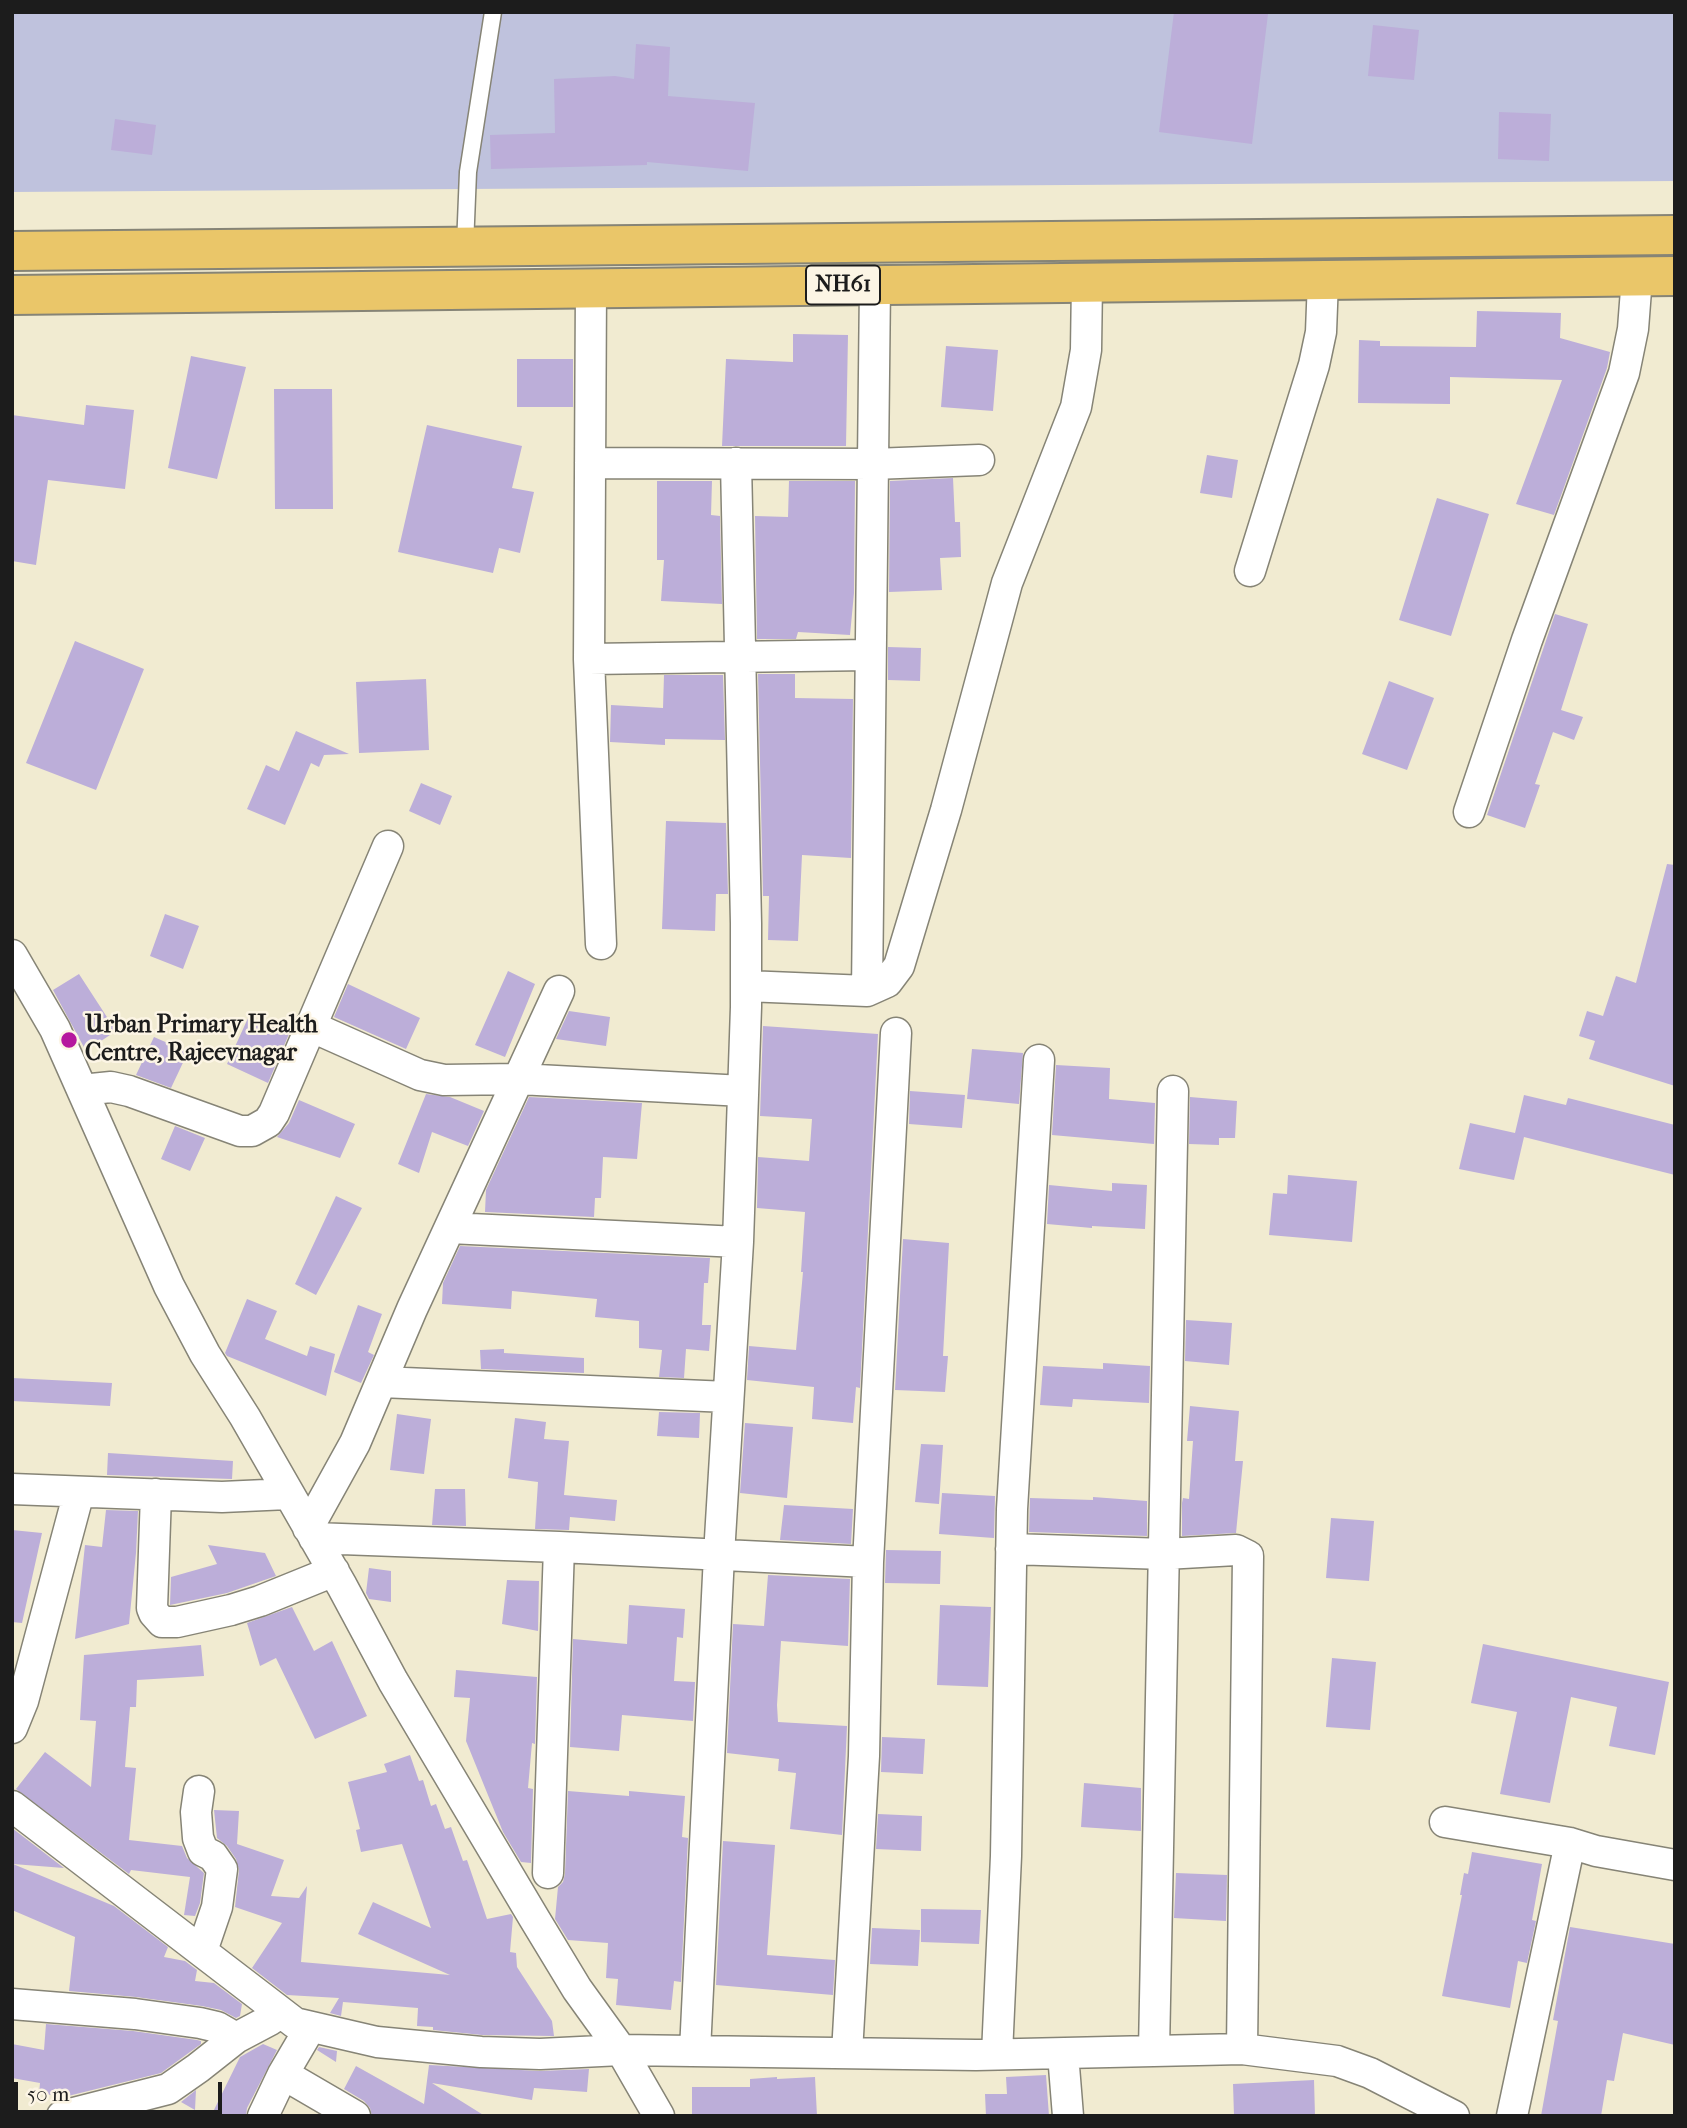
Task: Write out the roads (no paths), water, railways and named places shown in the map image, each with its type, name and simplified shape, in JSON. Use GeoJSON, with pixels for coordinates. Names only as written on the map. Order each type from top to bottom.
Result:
{"type":"FeatureCollection","features":[{"type":"Feature","properties":{"kind":"highway","name":"NH61"},"geometry":{"type":"LineString","coordinates":[[12,251],[1675,236]]}},
{"type":"Feature","properties":{"kind":"highway","name":"NH61"},"geometry":{"type":"LineString","coordinates":[[12,295],[1675,276]]}},
{"type":"Feature","properties":{"kind":"street"},"geometry":{"type":"LineString","coordinates":[[1469,811],[1527,639],[1624,373],[1633,329],[1637,277]]}},
{"type":"Feature","properties":{"kind":"street"},"geometry":{"type":"LineString","coordinates":[[1250,571],[1314,365],[1321,332],[1323,280]]}},
{"type":"Feature","properties":{"kind":"street"},"geometry":{"type":"LineString","coordinates":[[746,986],[867,991],[887,982],[899,966],[946,810],[1007,583],[1076,407],[1086,349],[1087,282]]}},
{"type":"Feature","properties":{"kind":"street"},"geometry":{"type":"LineString","coordinates":[[867,991],[875,285]]}},
{"type":"Feature","properties":{"kind":"street"},"geometry":{"type":"LineString","coordinates":[[590,287],[589,659],[601,944]]}},
{"type":"Feature","properties":{"kind":"street"},"geometry":{"type":"LineString","coordinates":[[590,463],[873,464],[979,460]]}},
{"type":"Feature","properties":{"kind":"street"},"geometry":{"type":"LineString","coordinates":[[695,2051],[719,1555],[738,1242],[746,986],[736,463]]}},
{"type":"Feature","properties":{"kind":"street"},"geometry":{"type":"LineString","coordinates":[[589,659],[869,655]]}},
{"type":"Feature","properties":{"kind":"street"},"geometry":{"type":"LineString","coordinates":[[82,1090],[111,1087],[120,1089],[240,1131],[252,1131],[268,1122],[388,846]]}},
{"type":"Feature","properties":{"kind":"street"},"geometry":{"type":"LineString","coordinates":[[12,955],[55,1029],[169,1286],[205,1354],[245,1417],[334,1571],[393,1681],[520,1895],[577,1989],[621,2050],[659,2116]]}},
{"type":"Feature","properties":{"kind":"street"},"geometry":{"type":"LineString","coordinates":[[311,1533],[355,1443],[559,991]]}},
{"type":"Feature","properties":{"kind":"street"},"geometry":{"type":"LineString","coordinates":[[310,1026],[420,1075],[444,1080],[519,1079],[743,1091]]}},
{"type":"Feature","properties":{"kind":"street"},"geometry":{"type":"LineString","coordinates":[[847,2053],[864,1756],[868,1562],[897,1033]]}},
{"type":"Feature","properties":{"kind":"street"},"geometry":{"type":"LineString","coordinates":[[997,2054],[1006,1856],[1012,1509],[1039,1060]]}},
{"type":"Feature","properties":{"kind":"street"},"geometry":{"type":"LineString","coordinates":[[1154,2052],[1173,1091]]}},
{"type":"Feature","properties":{"kind":"street"},"geometry":{"type":"LineString","coordinates":[[450,1228],[738,1242]]}},
{"type":"Feature","properties":{"kind":"street"},"geometry":{"type":"LineString","coordinates":[[381,1382],[728,1396]]}},
{"type":"Feature","properties":{"kind":"street"},"geometry":{"type":"LineString","coordinates":[[12,1489],[222,1497],[288,1494]]}},
{"type":"Feature","properties":{"kind":"street"},"geometry":{"type":"LineString","coordinates":[[12,1728],[23,1701],[79,1492]]}},
{"type":"Feature","properties":{"kind":"street"},"geometry":{"type":"LineString","coordinates":[[156,1494],[152,1608],[162,1622],[177,1622],[231,1610],[334,1571]]}},
{"type":"Feature","properties":{"kind":"street"},"geometry":{"type":"LineString","coordinates":[[311,1533],[868,1562]]}},
{"type":"Feature","properties":{"kind":"street"},"geometry":{"type":"LineString","coordinates":[[548,1873],[559,1547]]}},
{"type":"Feature","properties":{"kind":"street"},"geometry":{"type":"LineString","coordinates":[[1011,1549],[1165,1554],[1236,1550],[1248,1556],[1242,2049]]}},
{"type":"Feature","properties":{"kind":"street"},"geometry":{"type":"LineString","coordinates":[[199,1791],[196,1812],[198,1838],[203,1851],[214,1856],[222,1869],[217,1907],[202,1951]]}},
{"type":"Feature","properties":{"kind":"street"},"geometry":{"type":"LineString","coordinates":[[12,1806],[276,2009],[295,2023],[310,2028],[377,2042],[481,2052],[540,2054],[621,2050],[1063,2054],[1242,2049],[1337,2062],[1370,2073],[1420,2107],[1454,2116]]}},
{"type":"Feature","properties":{"kind":"street"},"geometry":{"type":"LineString","coordinates":[[1445,1822],[1570,1843],[1586,1849],[1675,1865]]}},
{"type":"Feature","properties":{"kind":"street"},"geometry":{"type":"LineString","coordinates":[[1511,2116],[1570,1843]]}},
{"type":"Feature","properties":{"kind":"street"},"geometry":{"type":"LineString","coordinates":[[12,2004],[135,2014],[200,2023],[217,2027],[236,2038]]}},
{"type":"Feature","properties":{"kind":"street"},"geometry":{"type":"LineString","coordinates":[[62,2116],[167,2088],[236,2038],[270,2020],[276,2009]]}},
{"type":"Feature","properties":{"kind":"street"},"geometry":{"type":"LineString","coordinates":[[263,2116],[283,2074],[310,2028]]}},
{"type":"Feature","properties":{"kind":"street"},"geometry":{"type":"LineString","coordinates":[[1063,2054],[1069,2116]]}},
{"type":"Feature","properties":{"kind":"street"},"geometry":{"type":"LineString","coordinates":[[283,2074],[355,2116]]}},
{"type":"Feature","properties":{"kind":"lane"},"geometry":{"type":"LineString","coordinates":[[465,246],[468,172],[493,12]]}},
{"type":"Feature","properties":{"kind":"place","name":"Urban Primary Health Centre, Rajeevnagar"},"geometry":{"type":"Point","coordinates":[69,1040]}}]}
